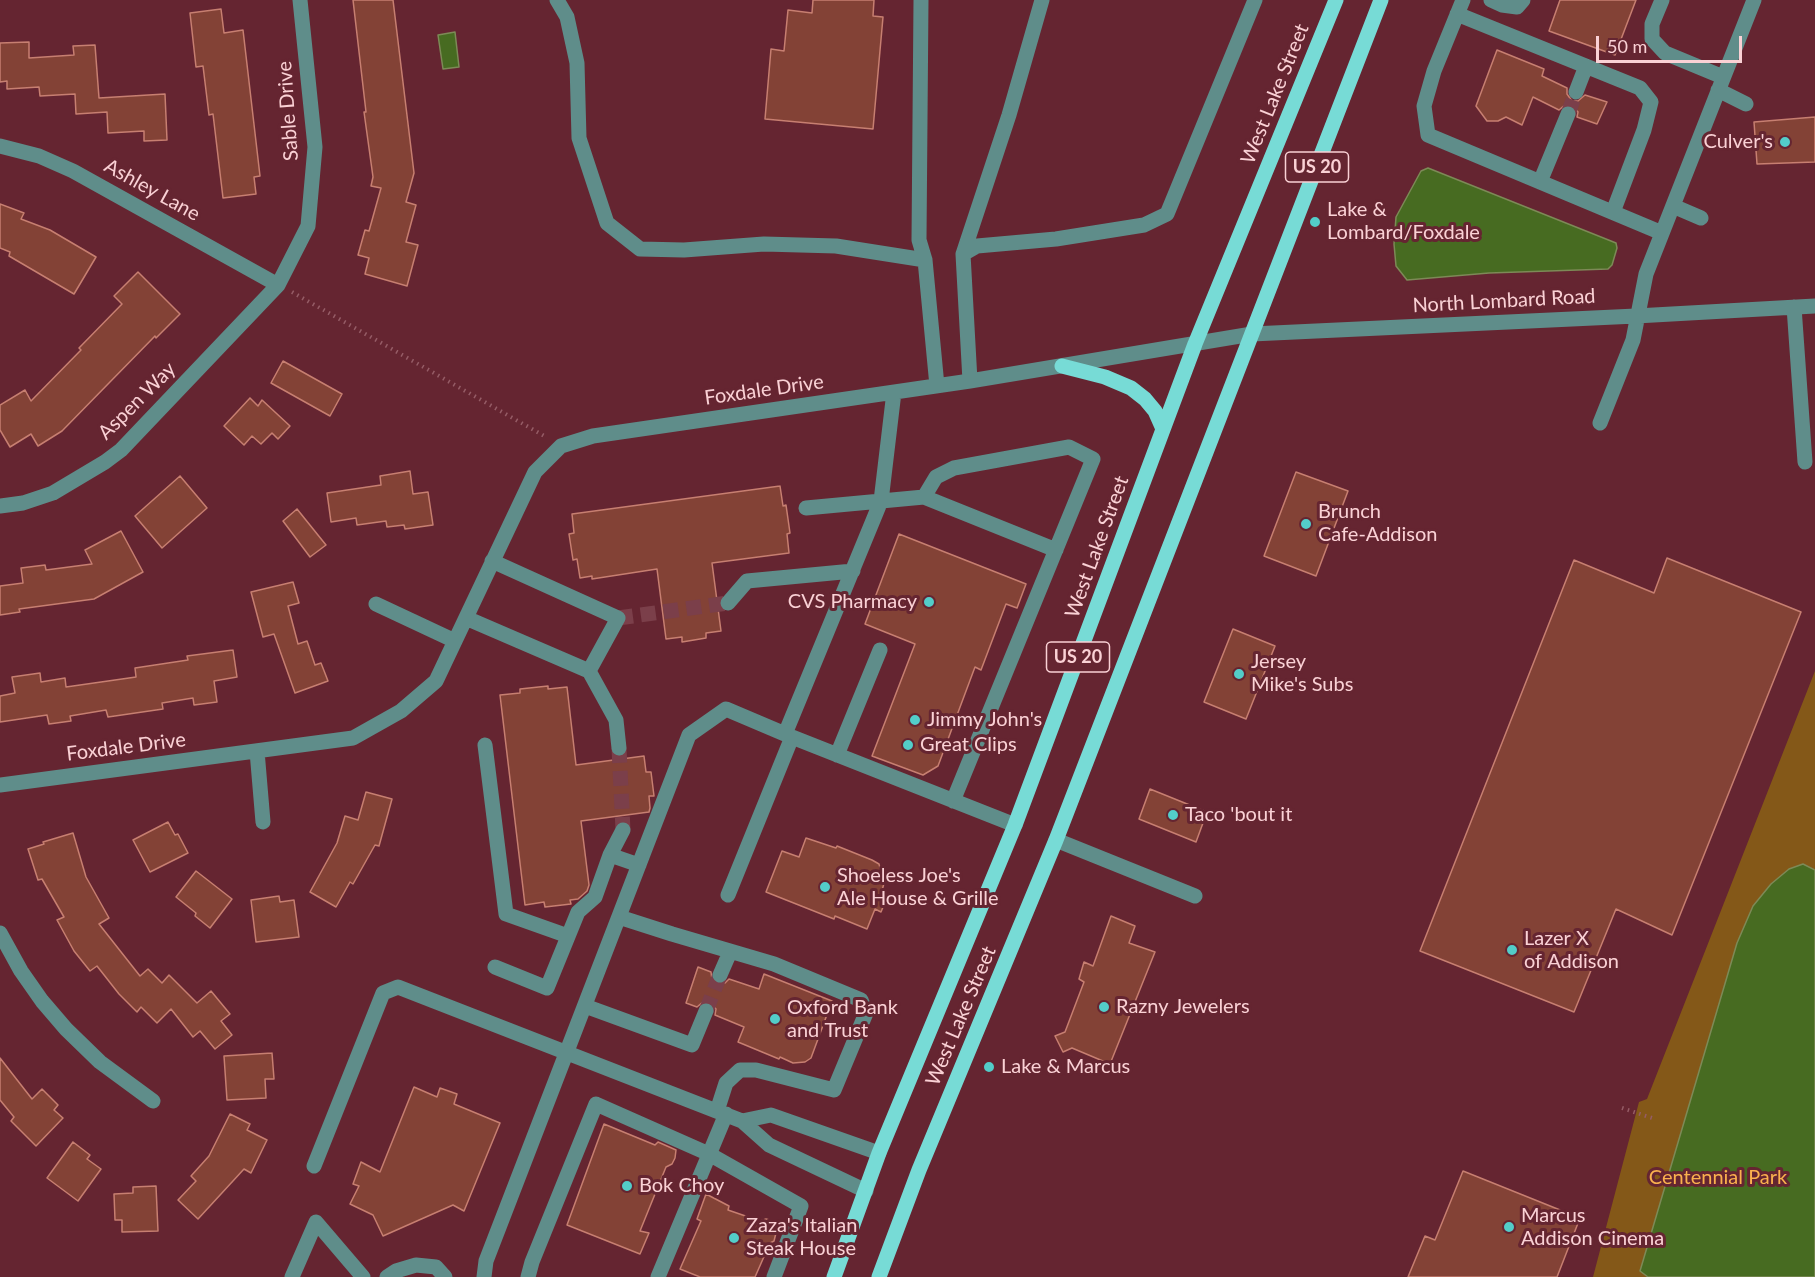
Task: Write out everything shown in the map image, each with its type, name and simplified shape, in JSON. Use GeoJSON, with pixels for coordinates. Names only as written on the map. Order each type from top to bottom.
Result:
{"type":"FeatureCollection","features":[{"type":"Feature","properties":{"kind":"main road","name":"West Lake Street"},"geometry":{"type":"LineString","coordinates":[[834,1277],[879,1153],[1015,825],[1195,344],[1336,0]]}},
{"type":"Feature","properties":{"kind":"main road","name":"West Lake Street"},"geometry":{"type":"LineString","coordinates":[[879,1277],[919,1170],[1056,840],[1381,0]]}},
{"type":"Feature","properties":{"kind":"main road"},"geometry":{"type":"LineString","coordinates":[[1062,366],[1106,377],[1131,388],[1155,411],[1163,429]]}},
{"type":"Feature","properties":{"kind":"street","name":"Sable Drive"},"geometry":{"type":"LineString","coordinates":[[278,285],[308,226],[315,147],[300,0]]}},
{"type":"Feature","properties":{"kind":"street"},"geometry":{"type":"LineString","coordinates":[[557,0],[567,17],[577,63],[579,138],[607,223],[640,249],[684,250],[764,244],[836,246],[925,260]]}},
{"type":"Feature","properties":{"kind":"street"},"geometry":{"type":"LineString","coordinates":[[921,0],[919,240],[925,260],[937,386]]}},
{"type":"Feature","properties":{"kind":"street"},"geometry":{"type":"LineString","coordinates":[[969,381],[963,254],[1009,116],[1042,0]]}},
{"type":"Feature","properties":{"kind":"street"},"geometry":{"type":"LineString","coordinates":[[963,254],[977,246],[1056,239],[1144,225],[1167,214],[1255,0]]}},
{"type":"Feature","properties":{"kind":"street"},"geometry":{"type":"LineString","coordinates":[[1491,0],[1502,5],[1517,7],[1523,0]]}},
{"type":"Feature","properties":{"kind":"street"},"geometry":{"type":"LineString","coordinates":[[1662,0],[1652,24],[1653,39],[1665,53],[1721,83],[1746,104]]}},
{"type":"Feature","properties":{"kind":"street"},"geometry":{"type":"LineString","coordinates":[[1600,423],[1633,340],[1646,274],[1754,0]]}},
{"type":"Feature","properties":{"kind":"street"},"geometry":{"type":"LineString","coordinates":[[1613,212],[1644,130],[1651,102],[1640,88],[1586,66],[1460,7],[1434,71],[1424,106],[1428,135],[1662,233]]}},
{"type":"Feature","properties":{"kind":"street"},"geometry":{"type":"LineString","coordinates":[[1576,92],[1586,66]]}},
{"type":"Feature","properties":{"kind":"street"},"geometry":{"type":"LineString","coordinates":[[1540,182],[1568,114]]}},
{"type":"Feature","properties":{"kind":"street","name":"Ashley Lane"},"geometry":{"type":"LineString","coordinates":[[0,146],[39,156],[74,171],[278,285]]}},
{"type":"Feature","properties":{"kind":"street"},"geometry":{"type":"LineString","coordinates":[[1673,206],[1701,218]]}},
{"type":"Feature","properties":{"kind":"street","name":"Aspen Way"},"geometry":{"type":"LineString","coordinates":[[0,506],[52,493],[121,450],[278,285]]}},
{"type":"Feature","properties":{"kind":"street","name":"North Lombard Road"},"geometry":{"type":"LineString","coordinates":[[1195,344],[1252,334],[1815,306]]}},
{"type":"Feature","properties":{"kind":"street"},"geometry":{"type":"LineString","coordinates":[[1794,307],[1805,462]]}},
{"type":"Feature","properties":{"kind":"street","name":"Foxdale Drive"},"geometry":{"type":"LineString","coordinates":[[0,785],[353,738],[401,711],[436,681],[535,471],[561,446],[593,436],[937,386],[1195,344]]}},
{"type":"Feature","properties":{"kind":"street"},"geometry":{"type":"LineString","coordinates":[[728,895],[881,501],[894,392]]}},
{"type":"Feature","properties":{"kind":"street"},"geometry":{"type":"LineString","coordinates":[[924,497],[936,477],[954,468],[1069,447],[1093,459],[953,801]]}},
{"type":"Feature","properties":{"kind":"street"},"geometry":{"type":"LineString","coordinates":[[806,508],[924,497],[1056,550]]}},
{"type":"Feature","properties":{"kind":"street"},"geometry":{"type":"LineString","coordinates":[[492,561],[618,618],[589,671]]}},
{"type":"Feature","properties":{"kind":"street"},"geometry":{"type":"LineString","coordinates":[[728,603],[747,581],[853,571]]}},
{"type":"Feature","properties":{"kind":"street"},"geometry":{"type":"LineString","coordinates":[[376,604],[455,641]]}},
{"type":"Feature","properties":{"kind":"street"},"geometry":{"type":"LineString","coordinates":[[466,618],[589,671],[616,720],[619,748]]}},
{"type":"Feature","properties":{"kind":"street"},"geometry":{"type":"LineString","coordinates":[[837,755],[880,650]]}},
{"type":"Feature","properties":{"kind":"street"},"geometry":{"type":"LineString","coordinates":[[484,1277],[486,1261],[689,735],[726,709],[1015,825]]}},
{"type":"Feature","properties":{"kind":"street"},"geometry":{"type":"LineString","coordinates":[[485,745],[506,914],[568,936]]}},
{"type":"Feature","properties":{"kind":"street"},"geometry":{"type":"LineString","coordinates":[[257,751],[263,822]]}},
{"type":"Feature","properties":{"kind":"street"},"geometry":{"type":"LineString","coordinates":[[495,967],[547,988],[578,912],[595,897],[610,855],[623,830]]}},
{"type":"Feature","properties":{"kind":"street"},"geometry":{"type":"LineString","coordinates":[[1056,840],[1195,896]]}},
{"type":"Feature","properties":{"kind":"street"},"geometry":{"type":"LineString","coordinates":[[610,855],[639,865]]}},
{"type":"Feature","properties":{"kind":"street"},"geometry":{"type":"LineString","coordinates":[[619,916],[774,964],[861,1000],[866,1013],[834,1090],[756,1070],[740,1070],[726,1083],[710,1154],[658,1277]]}},
{"type":"Feature","properties":{"kind":"street"},"geometry":{"type":"LineString","coordinates":[[0,933],[21,971],[66,1029],[100,1062],[153,1101]]}},
{"type":"Feature","properties":{"kind":"street"},"geometry":{"type":"LineString","coordinates":[[720,975],[730,952]]}},
{"type":"Feature","properties":{"kind":"street"},"geometry":{"type":"LineString","coordinates":[[314,1166],[383,993],[398,987],[742,1121],[769,1145],[866,1191]]}},
{"type":"Feature","properties":{"kind":"street"},"geometry":{"type":"LineString","coordinates":[[585,1006],[692,1045],[706,1011]]}},
{"type":"Feature","properties":{"kind":"street"},"geometry":{"type":"LineString","coordinates":[[528,1277],[596,1104],[710,1154],[801,1206],[774,1277]]}},
{"type":"Feature","properties":{"kind":"street"},"geometry":{"type":"LineString","coordinates":[[742,1121],[771,1115],[879,1153]]}},
{"type":"Feature","properties":{"kind":"street"},"geometry":{"type":"LineString","coordinates":[[292,1277],[316,1222],[363,1277]]}},
{"type":"Feature","properties":{"kind":"street"},"geometry":{"type":"LineString","coordinates":[[387,1277],[396,1271],[416,1265],[436,1267],[444,1277]]}},
{"type":"Feature","properties":{"kind":"path"},"geometry":{"type":"LineString","coordinates":[[278,285],[561,446]]}},
{"type":"Feature","properties":{"kind":"path"},"geometry":{"type":"LineString","coordinates":[[1622,1108],[1655,1119]]}},
{"type":"Feature","properties":{"kind":"green space","name":"Centennial Park"},"geometry":{"type":"Polygon","coordinates":[[[1815,671],[1815,1277],[1593,1277],[1639,1102],[1647,1099],[1815,671]]]}},
{"type":"Feature","properties":{"kind":"shaded area"},"geometry":{"type":"Polygon","coordinates":[[[455,32],[459,67],[443,69],[438,35],[455,32]]]}},
{"type":"Feature","properties":{"kind":"shaded area"},"geometry":{"type":"Polygon","coordinates":[[[1428,168],[1616,243],[1617,248],[1612,265],[1608,269],[1489,273],[1407,280],[1396,266],[1394,244],[1396,217],[1421,171],[1428,168]]]}},
{"type":"Feature","properties":{"kind":"shaded area","name":"Centennial Park"},"geometry":{"type":"Polygon","coordinates":[[[1803,864],[1815,870],[1815,1277],[1648,1277],[1640,1271],[1737,943],[1753,906],[1771,884],[1789,869],[1803,864]]]}},
{"type":"Feature","properties":{"kind":"building"},"geometry":{"type":"Polygon","coordinates":[[[353,0],[393,0],[414,173],[406,202],[416,205],[406,242],[418,245],[407,286],[365,274],[369,258],[358,255],[365,230],[369,231],[381,188],[371,186],[373,177],[353,0]]]}},
{"type":"Feature","properties":{"kind":"building"},"geometry":{"type":"Polygon","coordinates":[[[813,0],[874,0],[873,16],[883,17],[873,129],[765,119],[771,49],[784,51],[788,10],[812,13],[813,0]]]}},
{"type":"Feature","properties":{"kind":"building"},"geometry":{"type":"Polygon","coordinates":[[[1560,0],[1636,0],[1615,55],[1549,31],[1560,0]]]}},
{"type":"Feature","properties":{"kind":"building"},"geometry":{"type":"Polygon","coordinates":[[[221,9],[224,33],[243,30],[260,176],[254,177],[256,194],[223,198],[213,114],[209,115],[203,66],[196,67],[190,13],[221,9]]]}},
{"type":"Feature","properties":{"kind":"building"},"geometry":{"type":"Polygon","coordinates":[[[29,42],[29,58],[74,55],[73,46],[95,45],[99,98],[165,94],[167,140],[144,141],[144,131],[108,133],[107,112],[76,114],[75,94],[40,96],[39,87],[7,89],[7,81],[0,82],[0,43],[29,42]]]}},
{"type":"Feature","properties":{"kind":"building"},"geometry":{"type":"Polygon","coordinates":[[[1497,50],[1544,69],[1542,76],[1567,88],[1567,94],[1572,101],[1578,101],[1585,95],[1607,102],[1597,124],[1577,117],[1578,112],[1572,105],[1566,104],[1559,110],[1533,97],[1522,125],[1506,117],[1498,121],[1487,121],[1476,106],[1497,50]]]}},
{"type":"Feature","properties":{"kind":"building","name":"Culver's"},"geometry":{"type":"Polygon","coordinates":[[[1815,117],[1815,162],[1757,164],[1754,122],[1815,117]]]}},
{"type":"Feature","properties":{"kind":"building"},"geometry":{"type":"Polygon","coordinates":[[[0,204],[24,213],[21,219],[50,230],[96,257],[74,294],[9,256],[10,252],[0,248],[0,204]]]}},
{"type":"Feature","properties":{"kind":"building"},"geometry":{"type":"Polygon","coordinates":[[[138,272],[180,314],[156,338],[155,336],[62,431],[38,446],[31,434],[10,447],[0,430],[0,405],[25,390],[31,401],[122,304],[114,296],[138,272]]]}},
{"type":"Feature","properties":{"kind":"building"},"geometry":{"type":"Polygon","coordinates":[[[283,361],[342,394],[330,416],[271,383],[283,361]]]}},
{"type":"Feature","properties":{"kind":"building"},"geometry":{"type":"Polygon","coordinates":[[[250,398],[258,406],[262,400],[290,426],[278,439],[272,433],[261,444],[252,436],[244,445],[224,426],[250,398]]]}},
{"type":"Feature","properties":{"kind":"building"},"geometry":{"type":"Polygon","coordinates":[[[410,471],[413,494],[428,492],[433,525],[405,529],[404,525],[387,527],[386,521],[357,525],[356,518],[331,522],[327,493],[381,485],[380,476],[410,471]]]}},
{"type":"Feature","properties":{"kind":"building","name":"Brunch Cafe-Addison"},"geometry":{"type":"Polygon","coordinates":[[[1296,472],[1348,491],[1316,576],[1264,556],[1296,472]]]}},
{"type":"Feature","properties":{"kind":"building"},"geometry":{"type":"Polygon","coordinates":[[[180,476],[207,508],[162,548],[135,516],[180,476]]]}},
{"type":"Feature","properties":{"kind":"building"},"geometry":{"type":"Polygon","coordinates":[[[780,486],[783,506],[786,505],[790,533],[787,534],[789,553],[712,563],[721,631],[706,633],[706,638],[682,642],[682,637],[666,639],[657,569],[592,579],[592,576],[580,578],[577,559],[573,560],[569,534],[574,533],[572,514],[780,486]]]}},
{"type":"Feature","properties":{"kind":"building"},"geometry":{"type":"Polygon","coordinates":[[[297,509],[326,545],[310,557],[283,521],[297,509]]]}},
{"type":"Feature","properties":{"kind":"building"},"geometry":{"type":"Polygon","coordinates":[[[121,531],[143,572],[94,599],[19,609],[20,612],[0,615],[0,586],[23,583],[21,568],[45,565],[46,570],[92,564],[85,550],[121,531]]]}},
{"type":"Feature","properties":{"kind":"building"},"geometry":{"type":"Polygon","coordinates":[[[899,534],[1026,584],[1017,608],[1006,604],[981,670],[975,667],[938,766],[923,775],[872,756],[915,644],[865,624],[899,534]]]}},
{"type":"Feature","properties":{"kind":"building"},"geometry":{"type":"Polygon","coordinates":[[[1667,558],[1801,612],[1672,935],[1616,909],[1574,1012],[1420,951],[1574,560],[1654,593],[1667,558]]]}},
{"type":"Feature","properties":{"kind":"building"},"geometry":{"type":"Polygon","coordinates":[[[293,582],[299,603],[288,606],[298,644],[307,641],[315,665],[321,663],[328,681],[295,693],[274,634],[263,637],[251,592],[293,582]]]}},
{"type":"Feature","properties":{"kind":"building","name":"Jersey Mike's Subs"},"geometry":{"type":"Polygon","coordinates":[[[1233,629],[1275,646],[1246,719],[1204,702],[1233,629]]]}},
{"type":"Feature","properties":{"kind":"building"},"geometry":{"type":"Polygon","coordinates":[[[233,650],[237,677],[214,681],[217,702],[194,705],[193,698],[162,703],[163,709],[108,717],[106,710],[70,716],[71,721],[49,724],[47,715],[0,722],[0,696],[15,693],[12,677],[40,673],[41,682],[65,678],[66,687],[136,677],[135,668],[188,660],[187,656],[233,650]]]}},
{"type":"Feature","properties":{"kind":"building"},"geometry":{"type":"Polygon","coordinates":[[[548,686],[548,689],[567,687],[576,765],[644,756],[646,772],[651,772],[654,796],[649,796],[649,812],[581,821],[589,885],[587,891],[578,899],[570,900],[571,904],[545,907],[544,902],[525,905],[500,695],[520,693],[520,689],[548,686]]]}},
{"type":"Feature","properties":{"kind":"building","name":"Taco 'bout it"},"geometry":{"type":"Polygon","coordinates":[[[1150,789],[1207,812],[1196,842],[1139,819],[1150,789]]]}},
{"type":"Feature","properties":{"kind":"building"},"geometry":{"type":"Polygon","coordinates":[[[366,792],[392,799],[379,846],[375,845],[353,884],[350,882],[336,907],[310,892],[337,843],[345,816],[358,820],[366,792]]]}},
{"type":"Feature","properties":{"kind":"building"},"geometry":{"type":"Polygon","coordinates":[[[168,822],[175,835],[178,834],[188,853],[150,872],[133,840],[168,822]]]}},
{"type":"Feature","properties":{"kind":"building"},"geometry":{"type":"Polygon","coordinates":[[[73,833],[86,877],[109,918],[99,924],[140,976],[148,969],[162,983],[169,975],[197,1003],[211,991],[230,1014],[221,1021],[232,1035],[215,1049],[200,1031],[193,1037],[171,1009],[157,1023],[141,1007],[137,1012],[97,966],[90,971],[74,951],[57,920],[64,917],[42,879],[38,880],[28,849],[73,833]]]}},
{"type":"Feature","properties":{"kind":"building","name":"Shoeless Joe's Ale House & Grille"},"geometry":{"type":"Polygon","coordinates":[[[806,838],[836,848],[837,846],[879,864],[884,883],[881,895],[887,897],[881,912],[875,909],[867,929],[835,916],[834,919],[766,892],[782,851],[799,857],[806,838]]]}},
{"type":"Feature","properties":{"kind":"building"},"geometry":{"type":"Polygon","coordinates":[[[196,871],[232,899],[210,928],[176,897],[196,871]]]}},
{"type":"Feature","properties":{"kind":"building"},"geometry":{"type":"Polygon","coordinates":[[[279,896],[280,902],[294,900],[299,937],[256,942],[251,900],[279,896]]]}},
{"type":"Feature","properties":{"kind":"building","name":"Razny Jewelers"},"geometry":{"type":"Polygon","coordinates":[[[1111,916],[1135,926],[1129,943],[1155,952],[1110,1064],[1072,1048],[1063,1052],[1055,1036],[1065,1032],[1084,982],[1079,979],[1084,962],[1093,966],[1111,916]]]}},
{"type":"Feature","properties":{"kind":"building","name":"Oxford Bank and Trust"},"geometry":{"type":"Polygon","coordinates":[[[698,967],[711,972],[712,980],[717,984],[725,983],[729,979],[759,989],[764,974],[832,1001],[811,1058],[805,1062],[793,1063],[738,1042],[744,1027],[715,1015],[716,1009],[710,1002],[704,1001],[697,1007],[686,1003],[698,967]]]}},
{"type":"Feature","properties":{"kind":"building"},"geometry":{"type":"Polygon","coordinates":[[[272,1053],[274,1079],[265,1079],[266,1098],[227,1100],[224,1056],[272,1053]]]}},
{"type":"Feature","properties":{"kind":"building"},"geometry":{"type":"Polygon","coordinates":[[[0,1058],[32,1099],[42,1089],[58,1105],[54,1110],[63,1118],[36,1146],[11,1121],[14,1117],[0,1100],[0,1058]]]}},
{"type":"Feature","properties":{"kind":"building"},"geometry":{"type":"Polygon","coordinates":[[[414,1087],[437,1097],[440,1088],[457,1094],[454,1104],[500,1123],[464,1211],[453,1205],[383,1236],[373,1215],[350,1204],[359,1186],[353,1184],[361,1162],[380,1172],[414,1087]]]}},
{"type":"Feature","properties":{"kind":"building"},"geometry":{"type":"Polygon","coordinates":[[[230,1114],[250,1124],[247,1130],[267,1140],[251,1173],[244,1169],[198,1219],[178,1200],[196,1181],[191,1176],[209,1156],[230,1114]]]}},
{"type":"Feature","properties":{"kind":"building"},"geometry":{"type":"Polygon","coordinates":[[[604,1124],[655,1145],[658,1142],[676,1150],[675,1158],[672,1164],[666,1167],[640,1231],[649,1233],[640,1254],[567,1225],[604,1124]]]}},
{"type":"Feature","properties":{"kind":"building"},"geometry":{"type":"Polygon","coordinates":[[[73,1142],[90,1155],[87,1159],[101,1169],[78,1201],[47,1178],[73,1142]]]}},
{"type":"Feature","properties":{"kind":"building","name":"Marcus Addison Cinema"},"geometry":{"type":"Polygon","coordinates":[[[1463,1171],[1580,1218],[1557,1277],[1408,1277],[1425,1236],[1435,1240],[1463,1171]]]}},
{"type":"Feature","properties":{"kind":"building"},"geometry":{"type":"Polygon","coordinates":[[[156,1186],[158,1231],[122,1232],[122,1220],[115,1220],[114,1194],[133,1193],[133,1187],[156,1186]]]}},
{"type":"Feature","properties":{"kind":"building","name":"Zaza's Italian Steak House"},"geometry":{"type":"Polygon","coordinates":[[[706,1194],[729,1206],[728,1210],[760,1221],[766,1219],[773,1221],[777,1229],[774,1241],[770,1243],[755,1277],[700,1277],[680,1269],[701,1221],[697,1219],[706,1194]]]}},
{"type":"Feature","properties":{"kind":"tunnel"},"geometry":{"type":"LineString","coordinates":[[1568,114],[1576,92]]}},
{"type":"Feature","properties":{"kind":"tunnel"},"geometry":{"type":"LineString","coordinates":[[618,618],[728,603]]}},
{"type":"Feature","properties":{"kind":"tunnel"},"geometry":{"type":"LineString","coordinates":[[619,748],[623,830]]}},
{"type":"Feature","properties":{"kind":"tunnel"},"geometry":{"type":"LineString","coordinates":[[706,1011],[720,975]]}},
{"type":"Feature","properties":{"kind":"place","name":"Culver's"},"geometry":{"type":"Point","coordinates":[1785,142]}},
{"type":"Feature","properties":{"kind":"place","name":"Lake & Lombard/Foxdale"},"geometry":{"type":"Point","coordinates":[1315,222]}},
{"type":"Feature","properties":{"kind":"place","name":"Brunch Cafe-Addison"},"geometry":{"type":"Point","coordinates":[1306,524]}},
{"type":"Feature","properties":{"kind":"place","name":"CVS Pharmacy"},"geometry":{"type":"Point","coordinates":[929,602]}},
{"type":"Feature","properties":{"kind":"place","name":"Jersey Mike's Subs"},"geometry":{"type":"Point","coordinates":[1239,674]}},
{"type":"Feature","properties":{"kind":"place","name":"Jimmy John's"},"geometry":{"type":"Point","coordinates":[915,720]}},
{"type":"Feature","properties":{"kind":"place","name":"Great Clips"},"geometry":{"type":"Point","coordinates":[908,745]}},
{"type":"Feature","properties":{"kind":"place","name":"Taco 'bout it"},"geometry":{"type":"Point","coordinates":[1173,815]}},
{"type":"Feature","properties":{"kind":"place","name":"Shoeless Joe's Ale House & Grille"},"geometry":{"type":"Point","coordinates":[825,887]}},
{"type":"Feature","properties":{"kind":"place","name":"Lazer X of Addison"},"geometry":{"type":"Point","coordinates":[1512,950]}},
{"type":"Feature","properties":{"kind":"place","name":"Razny Jewelers"},"geometry":{"type":"Point","coordinates":[1104,1007]}},
{"type":"Feature","properties":{"kind":"place","name":"Oxford Bank and Trust"},"geometry":{"type":"Point","coordinates":[775,1019]}},
{"type":"Feature","properties":{"kind":"place","name":"Lake & Marcus"},"geometry":{"type":"Point","coordinates":[989,1067]}},
{"type":"Feature","properties":{"kind":"place","name":"Bok Choy"},"geometry":{"type":"Point","coordinates":[627,1186]}},
{"type":"Feature","properties":{"kind":"place","name":"Marcus Addison Cinema"},"geometry":{"type":"Point","coordinates":[1509,1227]}},
{"type":"Feature","properties":{"kind":"place","name":"Zaza's Italian Steak House"},"geometry":{"type":"Point","coordinates":[734,1238]}}]}
